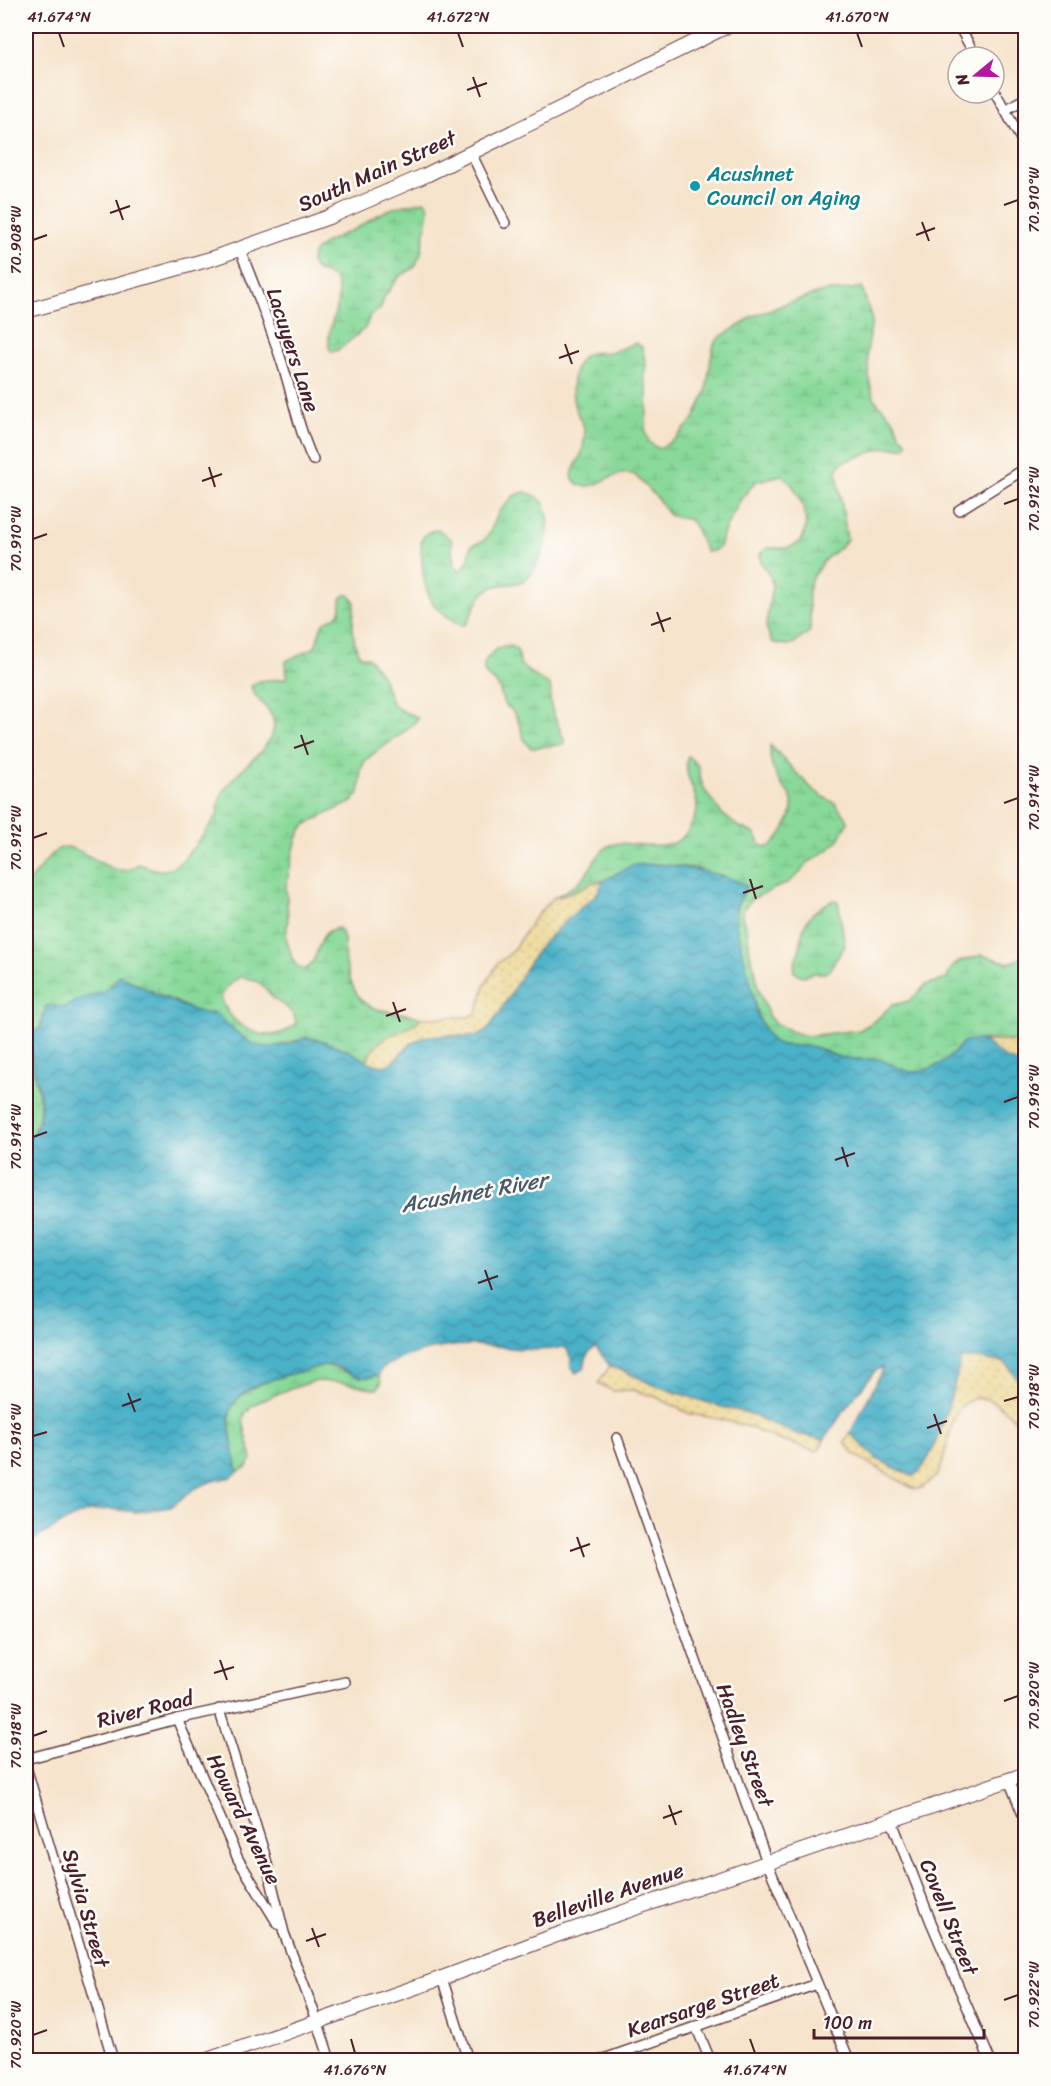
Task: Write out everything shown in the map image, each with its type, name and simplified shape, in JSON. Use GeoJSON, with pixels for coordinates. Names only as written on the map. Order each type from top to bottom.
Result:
{"type":"FeatureCollection","features":[{"type":"Feature","properties":{"kind":"main road","name":"South Main Street"},"geometry":{"type":"LineString","coordinates":[[26,311],[240,250],[356,206],[471,153],[727,26]]}},
{"type":"Feature","properties":{"kind":"main road","name":"Belleville Avenue"},"geometry":{"type":"LineString","coordinates":[[207,2061],[554,1936],[1026,1774]]}},
{"type":"Feature","properties":{"kind":"street"},"geometry":{"type":"LineString","coordinates":[[959,26],[969,45]]}},
{"type":"Feature","properties":{"kind":"street"},"geometry":{"type":"LineString","coordinates":[[1005,110],[1026,98]]}},
{"type":"Feature","properties":{"kind":"street"},"geometry":{"type":"LineString","coordinates":[[1002,105],[1026,148]]}},
{"type":"Feature","properties":{"kind":"street"},"geometry":{"type":"LineString","coordinates":[[471,153],[505,223]]}},
{"type":"Feature","properties":{"kind":"street","name":"Lacuyers Lane"},"geometry":{"type":"LineString","coordinates":[[240,250],[279,352],[302,436],[314,460]]}},
{"type":"Feature","properties":{"kind":"street"},"geometry":{"type":"LineString","coordinates":[[959,510],[1026,468]]}},
{"type":"Feature","properties":{"kind":"street","name":"Hadley Street"},"geometry":{"type":"LineString","coordinates":[[617,1438],[767,1862],[849,2061]]}},
{"type":"Feature","properties":{"kind":"street","name":"River Road"},"geometry":{"type":"LineString","coordinates":[[26,1759],[177,1719],[345,1682]]}},
{"type":"Feature","properties":{"kind":"street","name":"Howard Avenue"},"geometry":{"type":"LineString","coordinates":[[219,1709],[264,1852],[284,1933],[330,2061]]}},
{"type":"Feature","properties":{"kind":"street","name":"Howard Avenue"},"geometry":{"type":"LineString","coordinates":[[177,1719],[238,1858],[284,1933]]}},
{"type":"Feature","properties":{"kind":"street","name":"Sylvia Street"},"geometry":{"type":"LineString","coordinates":[[26,1767],[112,2061]]}},
{"type":"Feature","properties":{"kind":"street"},"geometry":{"type":"LineString","coordinates":[[1008,1780],[1026,1822]]}},
{"type":"Feature","properties":{"kind":"street","name":"Covell Street"},"geometry":{"type":"LineString","coordinates":[[891,1819],[931,1922],[990,2061]]}},
{"type":"Feature","properties":{"kind":"street"},"geometry":{"type":"LineString","coordinates":[[442,1978],[468,2061]]}},
{"type":"Feature","properties":{"kind":"street","name":"Kearsarge Street"},"geometry":{"type":"LineString","coordinates":[[601,2061],[818,1984]]}},
{"type":"Feature","properties":{"kind":"street"},"geometry":{"type":"LineString","coordinates":[[696,2026],[710,2061]]}},
{"type":"Feature","properties":{"kind":"green space"},"geometry":{"type":"Polygon","coordinates":[[[424,201],[428,204],[429,210],[421,253],[415,267],[399,277],[384,297],[381,308],[370,316],[365,328],[340,349],[330,351],[329,338],[337,305],[338,288],[335,279],[314,268],[311,259],[314,253],[326,242],[384,212],[424,201]]]}},
{"type":"Feature","properties":{"kind":"green space"},"geometry":{"type":"Polygon","coordinates":[[[862,287],[872,321],[867,352],[870,384],[875,400],[894,420],[900,435],[907,442],[905,447],[883,448],[843,462],[838,467],[837,474],[847,539],[823,562],[810,583],[808,595],[810,631],[793,644],[779,644],[772,642],[766,627],[772,584],[761,562],[760,554],[767,548],[796,545],[804,534],[803,506],[794,488],[782,475],[756,481],[741,499],[725,529],[719,547],[706,552],[693,523],[690,520],[669,515],[658,499],[634,474],[615,475],[589,486],[578,484],[574,480],[572,477],[574,468],[581,456],[585,433],[573,399],[574,375],[579,361],[587,354],[610,352],[636,343],[642,347],[647,390],[645,430],[649,442],[661,448],[676,438],[694,419],[706,392],[714,344],[720,337],[751,317],[785,304],[826,291],[862,287]]]}},
{"type":"Feature","properties":{"kind":"green space"},"geometry":{"type":"Polygon","coordinates":[[[524,492],[537,497],[544,505],[548,516],[548,529],[541,556],[535,568],[524,580],[495,586],[485,592],[466,624],[461,625],[442,613],[427,592],[421,551],[423,537],[438,529],[452,540],[452,554],[456,568],[462,570],[469,558],[471,546],[488,536],[499,512],[514,496],[524,492]]]}},
{"type":"Feature","properties":{"kind":"green space"},"geometry":{"type":"Polygon","coordinates":[[[348,594],[355,602],[353,629],[359,655],[369,658],[382,676],[392,703],[400,710],[417,717],[417,720],[365,761],[360,771],[359,793],[352,802],[302,828],[296,841],[286,886],[288,918],[286,938],[293,961],[304,970],[313,962],[325,935],[330,930],[339,928],[343,937],[344,955],[350,980],[360,999],[365,1004],[383,1011],[421,1018],[379,1043],[373,1049],[367,1062],[346,1050],[316,1039],[306,1038],[270,1048],[253,1045],[221,1019],[193,1011],[151,990],[114,983],[102,992],[78,1000],[66,1007],[46,1006],[31,1057],[40,1100],[39,1120],[26,1144],[26,885],[53,853],[64,847],[72,848],[117,870],[126,870],[139,864],[164,870],[178,864],[215,818],[219,801],[227,787],[263,749],[272,735],[274,726],[271,715],[251,687],[263,680],[287,678],[286,661],[314,648],[323,624],[340,612],[342,597],[348,594]],[[240,977],[227,987],[221,997],[225,1008],[241,1026],[264,1035],[275,1035],[286,1031],[296,1023],[291,1011],[273,998],[261,985],[240,977]]]}},
{"type":"Feature","properties":{"kind":"green space"},"geometry":{"type":"Polygon","coordinates":[[[503,646],[514,648],[518,652],[523,668],[550,686],[551,706],[565,744],[532,748],[528,745],[515,715],[504,704],[498,687],[484,671],[487,658],[503,646]]]}},
{"type":"Feature","properties":{"kind":"green space"},"geometry":{"type":"Polygon","coordinates":[[[770,745],[808,785],[835,803],[848,822],[840,838],[829,849],[806,864],[800,873],[787,883],[751,899],[743,910],[742,917],[748,934],[757,984],[769,1017],[790,1031],[807,1036],[860,1030],[876,1020],[892,1005],[909,1001],[926,985],[947,979],[951,969],[958,962],[982,955],[1009,963],[1025,956],[1025,1042],[986,1040],[963,1042],[942,1063],[914,1072],[880,1060],[843,1058],[813,1047],[776,1043],[772,1041],[758,1018],[736,924],[737,906],[746,890],[721,875],[705,873],[695,868],[656,864],[633,865],[603,881],[591,883],[552,899],[579,882],[599,854],[609,846],[621,843],[671,844],[685,835],[691,826],[697,807],[687,770],[688,756],[698,766],[703,788],[721,813],[736,825],[755,834],[762,846],[769,847],[787,825],[792,810],[790,796],[774,771],[770,745]]]}},
{"type":"Feature","properties":{"kind":"green space"},"geometry":{"type":"Polygon","coordinates":[[[834,900],[838,901],[845,946],[829,970],[824,973],[803,976],[794,972],[806,922],[818,909],[834,900]]]}},
{"type":"Feature","properties":{"kind":"green space"},"geometry":{"type":"Polygon","coordinates":[[[325,1365],[358,1376],[379,1375],[381,1383],[377,1389],[340,1382],[315,1381],[254,1404],[245,1414],[243,1421],[252,1459],[248,1466],[238,1472],[230,1429],[230,1415],[234,1404],[255,1387],[269,1381],[325,1365]]]}},
{"type":"Feature","properties":{"kind":"sand"},"geometry":{"type":"Polygon","coordinates":[[[603,881],[601,889],[593,898],[542,945],[526,967],[508,1002],[485,1033],[474,1036],[445,1035],[411,1043],[390,1064],[382,1066],[367,1062],[379,1043],[410,1027],[421,1018],[469,1017],[477,1013],[485,985],[498,963],[511,953],[533,920],[552,899],[591,883],[603,881]]]}},
{"type":"Feature","properties":{"kind":"sand"},"geometry":{"type":"Polygon","coordinates":[[[984,1041],[1025,1042],[1025,1066],[1004,1058],[984,1041]]]}},
{"type":"Feature","properties":{"kind":"sand"},"geometry":{"type":"Polygon","coordinates":[[[978,1358],[1006,1363],[1025,1390],[1025,1433],[1011,1416],[993,1402],[979,1398],[968,1401],[960,1408],[955,1418],[938,1474],[918,1489],[912,1488],[855,1455],[845,1443],[850,1433],[877,1459],[912,1476],[920,1470],[935,1442],[961,1359],[978,1358]]]}},
{"type":"Feature","properties":{"kind":"sand"},"geometry":{"type":"Polygon","coordinates":[[[610,1366],[673,1392],[748,1413],[794,1433],[824,1440],[819,1450],[815,1451],[776,1439],[746,1426],[690,1414],[654,1396],[632,1390],[613,1391],[598,1383],[610,1366]]]}},
{"type":"Feature","properties":{"kind":"water","name":"Acushnet River"},"geometry":{"type":"Polygon","coordinates":[[[656,864],[702,871],[746,885],[735,910],[737,929],[758,1018],[770,1038],[776,1043],[813,1047],[843,1058],[880,1060],[914,1072],[935,1066],[954,1053],[963,1042],[976,1040],[985,1042],[1002,1056],[1025,1066],[1025,1390],[1006,1363],[978,1358],[961,1359],[936,1442],[920,1470],[912,1476],[877,1459],[850,1433],[882,1367],[875,1371],[824,1440],[793,1433],[748,1413],[721,1407],[651,1384],[610,1366],[596,1347],[588,1353],[584,1369],[576,1373],[571,1366],[567,1349],[563,1347],[537,1350],[479,1345],[436,1348],[395,1361],[382,1368],[379,1375],[370,1377],[356,1376],[341,1368],[324,1365],[261,1383],[251,1388],[235,1402],[230,1412],[229,1425],[238,1472],[231,1477],[194,1489],[171,1507],[136,1512],[111,1509],[89,1511],[26,1544],[26,1144],[38,1123],[41,1109],[31,1043],[33,1032],[40,1028],[46,1006],[66,1007],[78,1000],[102,992],[114,983],[119,975],[181,1006],[214,1013],[253,1044],[272,1047],[311,1038],[346,1050],[373,1064],[387,1065],[422,1038],[473,1036],[486,1032],[541,946],[566,920],[594,897],[603,881],[633,865],[656,864]]]}},
{"type":"Feature","properties":{"kind":"place","name":"Acushnet Council on Aging"},"geometry":{"type":"Point","coordinates":[695,186]}}]}
